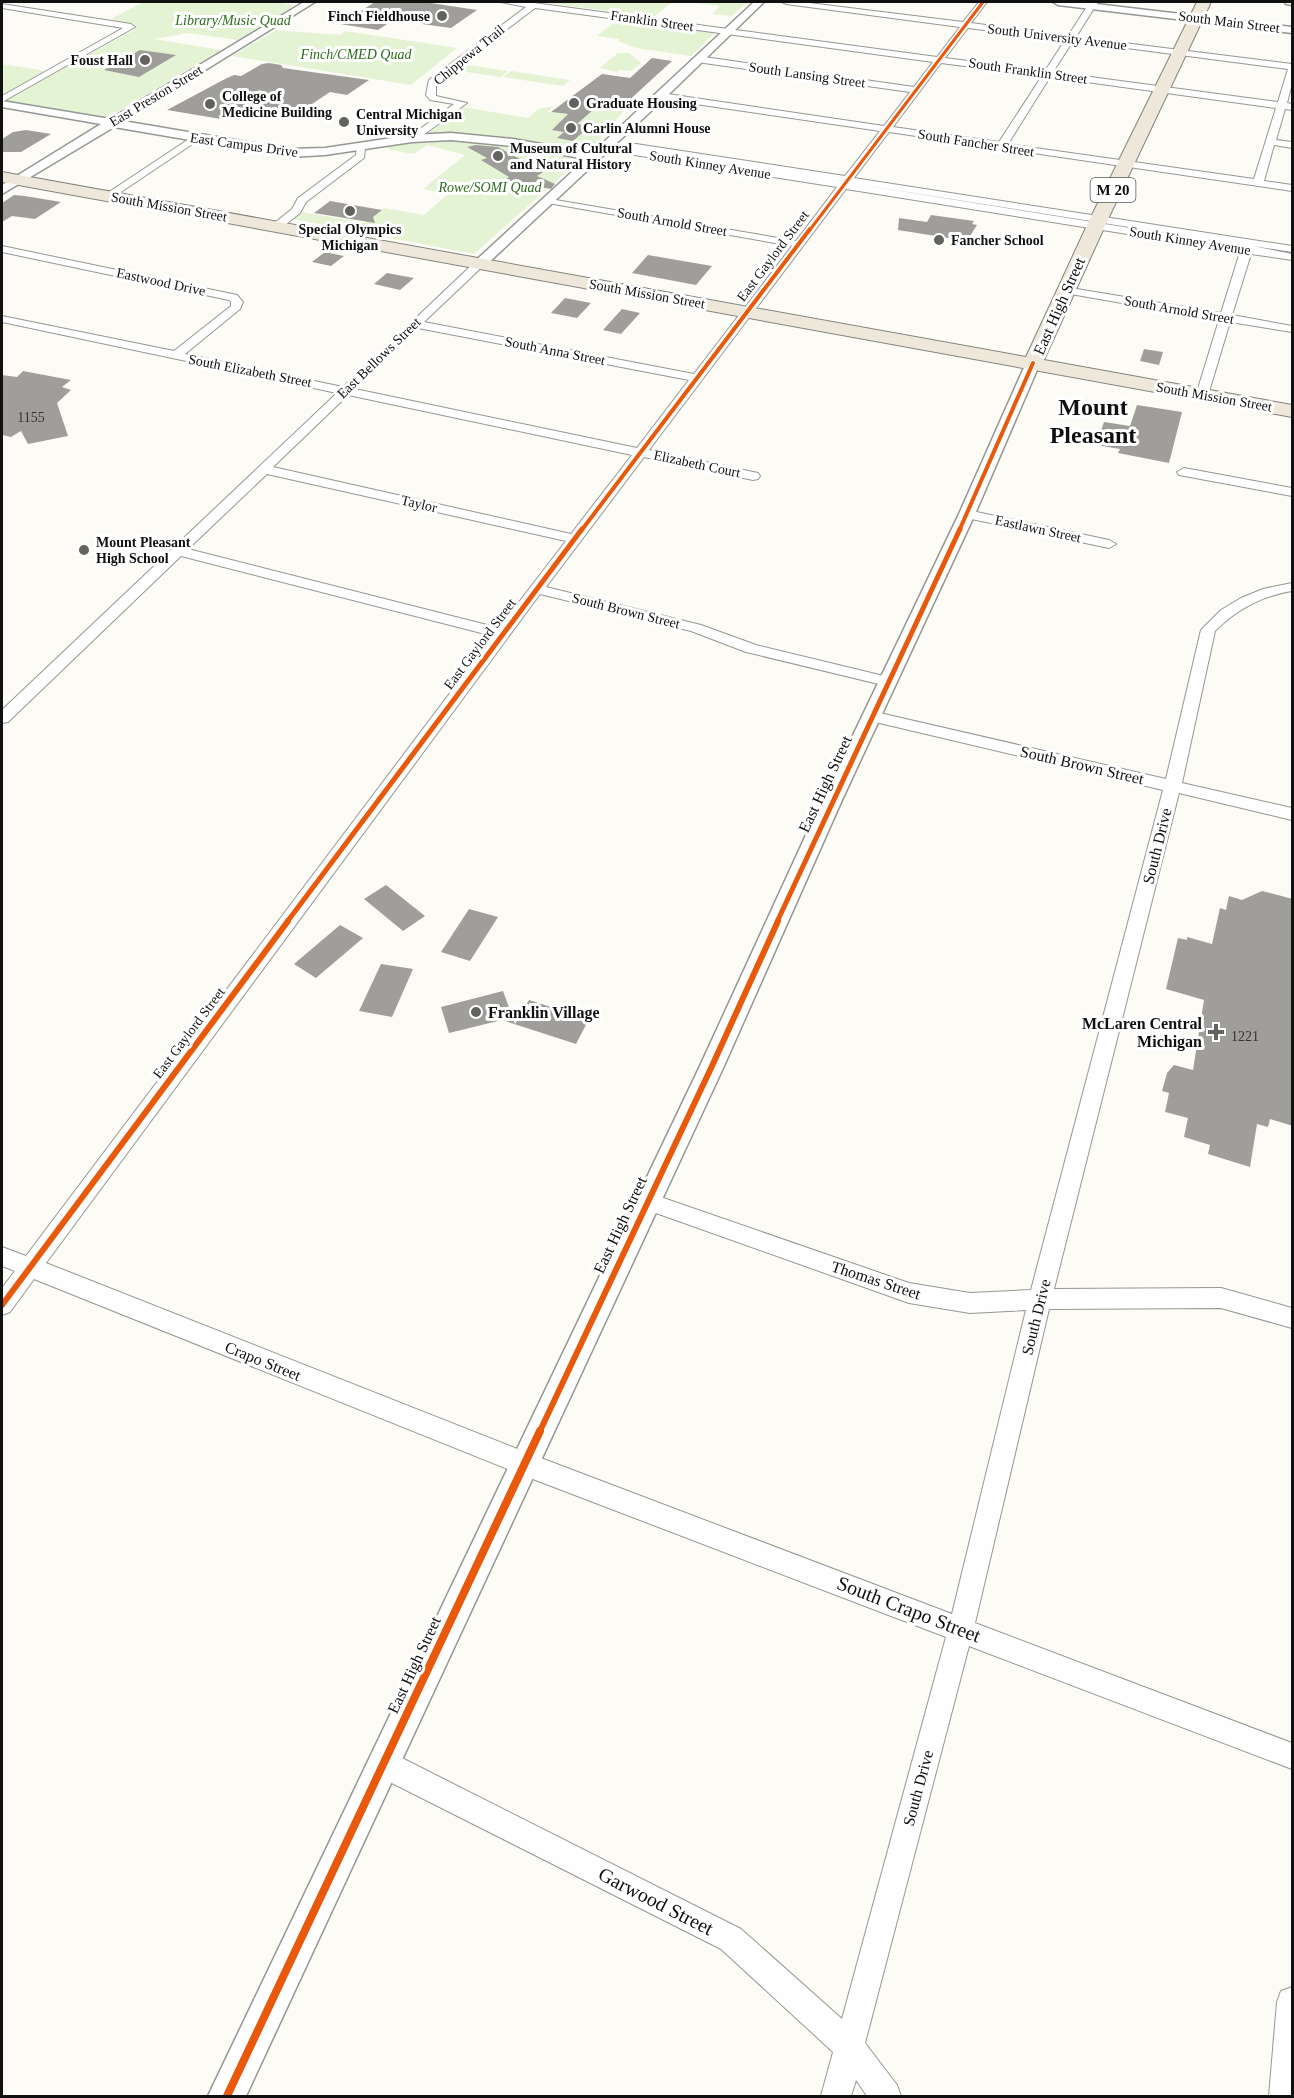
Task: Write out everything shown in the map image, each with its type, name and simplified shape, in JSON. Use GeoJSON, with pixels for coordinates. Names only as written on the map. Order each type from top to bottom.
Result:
{"type":"FeatureCollection","features":[{"type":"Feature","properties":{"kind":"main road","name":"M 20"},"geometry":{"type":"LineString","coordinates":[[1196,18],[1204,2]]}},
{"type":"Feature","properties":{"kind":"main road","name":"East High Street"},"geometry":{"type":"LineString","coordinates":[[1033,363],[1066,288],[1196,18]]}},
{"type":"Feature","properties":{"kind":"main road","name":"South Mission Street"},"geometry":{"type":"LineString","coordinates":[[10,178],[1293,411]]}},
{"type":"Feature","properties":{"kind":"street","name":"East Preston Street"},"geometry":{"type":"LineString","coordinates":[[2,189],[10,178],[110,124],[310,2]]}},
{"type":"Feature","properties":{"kind":"street","name":"Franklin Street"},"geometry":{"type":"LineString","coordinates":[[505,2],[727,31]]}},
{"type":"Feature","properties":{"kind":"street","name":"East Bellows Street"},"geometry":{"type":"LineString","coordinates":[[2,718],[345,390],[759,2]]}},
{"type":"Feature","properties":{"kind":"street","name":"South University Avenue"},"geometry":{"type":"LineString","coordinates":[[786,2],[1293,68]]}},
{"type":"Feature","properties":{"kind":"street","name":"East Gaylord Street"},"geometry":{"type":"LineString","coordinates":[[2,1305],[695,378],[887,129],[937,59],[983,2]]}},
{"type":"Feature","properties":{"kind":"street","name":"South Main Street"},"geometry":{"type":"LineString","coordinates":[[1058,2],[1093,4],[1293,30]]}},
{"type":"Feature","properties":{"kind":"street"},"geometry":{"type":"LineString","coordinates":[[1001,147],[1093,4]]}},
{"type":"Feature","properties":{"kind":"street","name":"Chippewa Trail"},"geometry":{"type":"LineString","coordinates":[[412,139],[462,103],[432,97],[432,82],[534,5]]}},
{"type":"Feature","properties":{"kind":"street"},"geometry":{"type":"LineString","coordinates":[[2,6],[111,22],[130,27],[2,99]]}},
{"type":"Feature","properties":{"kind":"street","name":"South Franklin Street"},"geometry":{"type":"LineString","coordinates":[[727,31],[1293,107]]}},
{"type":"Feature","properties":{"kind":"street","name":"South Lansing Street"},"geometry":{"type":"LineString","coordinates":[[697,59],[916,90]]}},
{"type":"Feature","properties":{"kind":"street"},"geometry":{"type":"LineString","coordinates":[[1258,183],[1293,68]]}},
{"type":"Feature","properties":{"kind":"street","name":"South Fancher Street"},"geometry":{"type":"LineString","coordinates":[[660,96],[1293,188]]}},
{"type":"Feature","properties":{"kind":"street","name":"East Campus Drive"},"geometry":{"type":"LineString","coordinates":[[2,104],[195,139],[289,153],[323,153],[412,139],[476,138],[595,157]]}},
{"type":"Feature","properties":{"kind":"street"},"geometry":{"type":"LineString","coordinates":[[108,196],[195,139]]}},
{"type":"Feature","properties":{"kind":"street"},"geometry":{"type":"LineString","coordinates":[[1270,142],[1293,145]]}},
{"type":"Feature","properties":{"kind":"street","name":"South Kinney Avenue"},"geometry":{"type":"LineString","coordinates":[[844,183],[636,147],[627,147],[622,150],[1248,246],[1293,249]]}},
{"type":"Feature","properties":{"kind":"street"},"geometry":{"type":"LineString","coordinates":[[276,227],[296,211],[302,200],[361,156],[360,148]]}},
{"type":"Feature","properties":{"kind":"street","name":"South Arnold Street"},"geometry":{"type":"LineString","coordinates":[[548,200],[797,244]]}},
{"type":"Feature","properties":{"kind":"street"},"geometry":{"type":"LineString","coordinates":[[1202,395],[1248,246]]}},
{"type":"Feature","properties":{"kind":"street","name":"South Kinney Avenue"},"geometry":{"type":"LineString","coordinates":[[1248,246],[1293,257]]}},
{"type":"Feature","properties":{"kind":"street","name":"Eastwood Drive"},"geometry":{"type":"LineString","coordinates":[[2,249],[233,297],[237,302],[236,307],[175,356]]}},
{"type":"Feature","properties":{"kind":"street","name":"South Arnold Street"},"geometry":{"type":"LineString","coordinates":[[1066,288],[1227,315],[1293,329]]}},
{"type":"Feature","properties":{"kind":"street","name":"South Arnold Street"},"geometry":{"type":"LineString","coordinates":[[1227,315],[1293,323]]}},
{"type":"Feature","properties":{"kind":"street","name":"South Elizabeth Street"},"geometry":{"type":"LineString","coordinates":[[2,319],[640,453]]}},
{"type":"Feature","properties":{"kind":"street","name":"South Anna Street"},"geometry":{"type":"LineString","coordinates":[[415,324],[695,378]]}},
{"type":"Feature","properties":{"kind":"street","name":"East High Street"},"geometry":{"type":"LineString","coordinates":[[227,2097],[707,1075],[887,681],[967,514],[1033,363]]}},
{"type":"Feature","properties":{"kind":"street","name":"Elizabeth Court"},"geometry":{"type":"LineString","coordinates":[[640,453],[753,476]]}},
{"type":"Feature","properties":{"kind":"street","name":"Taylor"},"geometry":{"type":"LineString","coordinates":[[264,469],[574,539]]}},
{"type":"Feature","properties":{"kind":"street"},"geometry":{"type":"LineString","coordinates":[[1184,472],[1293,492]]}},
{"type":"Feature","properties":{"kind":"street","name":"Eastlawn Street"},"geometry":{"type":"LineString","coordinates":[[967,514],[1109,544]]}},
{"type":"Feature","properties":{"kind":"street"},"geometry":{"type":"LineString","coordinates":[[176,550],[503,634]]}},
{"type":"Feature","properties":{"kind":"street","name":"South Drive"},"geometry":{"type":"LineString","coordinates":[[836,2097],[961,1629],[1040,1299],[1173,785],[1208,630],[1219,617],[1238,604],[1263,594],[1293,587]]}},
{"type":"Feature","properties":{"kind":"street","name":"South Brown Street"},"geometry":{"type":"LineString","coordinates":[[537,590],[696,628],[751,649],[887,681]]}},
{"type":"Feature","properties":{"kind":"street","name":"South Brown Street"},"geometry":{"type":"LineString","coordinates":[[871,717],[1293,814]]}},
{"type":"Feature","properties":{"kind":"street","name":"Thomas Street"},"geometry":{"type":"LineString","coordinates":[[646,1201],[909,1293],[970,1303],[1040,1299],[1221,1298],[1293,1318]]}},
{"type":"Feature","properties":{"kind":"street","name":"Crapo Street"},"geometry":{"type":"LineString","coordinates":[[2,1257],[525,1464]]}},
{"type":"Feature","properties":{"kind":"street","name":"South Crapo Street"},"geometry":{"type":"LineString","coordinates":[[525,1464],[1293,1756]]}},
{"type":"Feature","properties":{"kind":"street","name":"Garwood Street"},"geometry":{"type":"LineString","coordinates":[[382,1763],[731,1939],[849,2046],[886,2097]]}},
{"type":"Feature","properties":{"kind":"street"},"geometry":{"type":"LineString","coordinates":[[1284,2097],[1293,2002]]}},
{"type":"Feature","properties":{"kind":"green space","name":"Library/Music Quad"},"geometry":{"type":"Polygon","coordinates":[[[144,2],[273,2],[295,5],[238,40],[188,33],[154,39],[221,50],[107,118],[4,101],[134,30],[137,26],[135,24],[111,19],[144,2]]]}},
{"type":"Feature","properties":{"kind":"green space"},"geometry":{"type":"Polygon","coordinates":[[[539,2],[672,2],[654,17],[539,2]]]}},
{"type":"Feature","properties":{"kind":"green space"},"geometry":{"type":"Polygon","coordinates":[[[688,2],[748,2],[732,16],[712,14],[720,6],[688,2]]]}},
{"type":"Feature","properties":{"kind":"green space"},"geometry":{"type":"Polygon","coordinates":[[[622,20],[715,33],[691,56],[636,48],[618,41],[619,39],[597,36],[612,24],[622,20]]]}},
{"type":"Feature","properties":{"kind":"green space","name":"Finch/CMED Quad"},"geometry":{"type":"Polygon","coordinates":[[[276,30],[340,35],[345,31],[457,48],[411,85],[232,56],[276,30]]]}},
{"type":"Feature","properties":{"kind":"green space"},"geometry":{"type":"Polygon","coordinates":[[[618,53],[629,53],[641,63],[632,71],[617,72],[600,68],[618,53]]]}},
{"type":"Feature","properties":{"kind":"green space"},"geometry":{"type":"Polygon","coordinates":[[[2,64],[45,71],[2,95],[2,64]]]}},
{"type":"Feature","properties":{"kind":"green space"},"geometry":{"type":"Polygon","coordinates":[[[461,64],[508,71],[501,77],[453,70],[461,64]]]}},
{"type":"Feature","properties":{"kind":"green space"},"geometry":{"type":"Polygon","coordinates":[[[511,71],[570,80],[563,86],[503,77],[511,71]]]}},
{"type":"Feature","properties":{"kind":"green space"},"geometry":{"type":"Polygon","coordinates":[[[590,100],[628,106],[586,155],[431,134],[430,132],[463,107],[528,118],[538,109],[554,106],[548,112],[572,115],[590,100]]]}},
{"type":"Feature","properties":{"kind":"green space","name":"Rowe/SOMI Quad"},"geometry":{"type":"Polygon","coordinates":[[[463,139],[580,160],[474,254],[293,219],[302,212],[365,223],[384,208],[424,215],[448,194],[423,189],[465,155],[427,145],[414,154],[390,150],[386,146],[418,140],[463,139]]]}},
{"type":"Feature","properties":{"kind":"building","name":"Finch Fieldhouse"},"geometry":{"type":"Polygon","coordinates":[[[375,2],[424,2],[477,10],[451,28],[393,20],[378,30],[340,24],[375,2]]]}},
{"type":"Feature","properties":{"kind":"building","name":"Foust Hall"},"geometry":{"type":"Polygon","coordinates":[[[140,50],[176,55],[139,77],[104,70],[140,50]]]}},
{"type":"Feature","properties":{"kind":"building"},"geometry":{"type":"Polygon","coordinates":[[[652,58],[672,61],[624,105],[602,102],[577,124],[590,126],[573,141],[557,138],[564,132],[552,130],[568,114],[551,112],[602,74],[630,78],[652,58]]]}},
{"type":"Feature","properties":{"kind":"building"},"geometry":{"type":"Polygon","coordinates":[[[262,64],[281,65],[283,68],[369,80],[347,95],[330,92],[291,118],[246,110],[237,116],[229,114],[221,119],[167,110],[225,79],[234,75],[241,76],[262,64]]]}},
{"type":"Feature","properties":{"kind":"building"},"geometry":{"type":"Polygon","coordinates":[[[26,130],[51,134],[21,152],[2,152],[2,139],[13,132],[26,130]]]}},
{"type":"Feature","properties":{"kind":"building"},"geometry":{"type":"Polygon","coordinates":[[[476,145],[498,147],[543,172],[537,176],[555,184],[551,189],[505,180],[509,177],[481,160],[487,158],[467,147],[476,145]]]}},
{"type":"Feature","properties":{"kind":"building"},"geometry":{"type":"Polygon","coordinates":[[[14,195],[61,202],[35,219],[12,216],[2,222],[2,203],[14,195]]]}},
{"type":"Feature","properties":{"kind":"building","name":"Special Olympics Michigan"},"geometry":{"type":"Polygon","coordinates":[[[330,201],[382,210],[373,217],[375,223],[314,213],[330,201]]]}},
{"type":"Feature","properties":{"kind":"building","name":"Fancher School"},"geometry":{"type":"Polygon","coordinates":[[[931,215],[974,221],[972,224],[977,225],[967,241],[898,230],[899,218],[927,222],[931,215]]]}},
{"type":"Feature","properties":{"kind":"building"},"geometry":{"type":"Polygon","coordinates":[[[325,252],[344,256],[331,266],[312,262],[325,252]]]}},
{"type":"Feature","properties":{"kind":"building"},"geometry":{"type":"Polygon","coordinates":[[[648,255],[712,266],[696,285],[632,273],[648,255]]]}},
{"type":"Feature","properties":{"kind":"building"},"geometry":{"type":"Polygon","coordinates":[[[387,273],[414,278],[400,290],[374,284],[387,273]]]}},
{"type":"Feature","properties":{"kind":"building"},"geometry":{"type":"Polygon","coordinates":[[[565,298],[591,303],[577,318],[551,313],[565,298]]]}},
{"type":"Feature","properties":{"kind":"building"},"geometry":{"type":"Polygon","coordinates":[[[622,309],[640,313],[621,334],[603,330],[622,309]]]}},
{"type":"Feature","properties":{"kind":"building"},"geometry":{"type":"Polygon","coordinates":[[[1144,349],[1163,352],[1159,365],[1140,361],[1144,349]]]}},
{"type":"Feature","properties":{"kind":"building"},"geometry":{"type":"Polygon","coordinates":[[[23,371],[71,380],[62,387],[71,390],[57,403],[68,436],[28,444],[21,431],[11,437],[2,435],[2,375],[17,377],[23,371]]]}},
{"type":"Feature","properties":{"kind":"building"},"geometry":{"type":"Polygon","coordinates":[[[1137,405],[1182,412],[1169,463],[1118,453],[1120,449],[1096,445],[1104,422],[1130,426],[1137,405]]]}},
{"type":"Feature","properties":{"kind":"building"},"geometry":{"type":"Polygon","coordinates":[[[386,885],[425,916],[403,931],[364,899],[386,885]]]}},
{"type":"Feature","properties":{"kind":"building","name":"McLaren Central Michigan"},"geometry":{"type":"Polygon","coordinates":[[[1262,891],[1293,899],[1293,1126],[1270,1119],[1268,1127],[1257,1124],[1250,1167],[1208,1154],[1210,1145],[1184,1137],[1188,1118],[1165,1112],[1169,1093],[1162,1091],[1167,1073],[1174,1065],[1193,1070],[1204,1000],[1166,989],[1178,938],[1187,940],[1187,937],[1212,944],[1220,908],[1226,910],[1229,896],[1242,900],[1262,891]]]}},
{"type":"Feature","properties":{"kind":"building","name":"Franklin Village"},"geometry":{"type":"Polygon","coordinates":[[[469,909],[498,917],[470,961],[441,952],[469,909]]]}},
{"type":"Feature","properties":{"kind":"building"},"geometry":{"type":"Polygon","coordinates":[[[340,925],[363,938],[316,978],[294,964],[340,925]]]}},
{"type":"Feature","properties":{"kind":"building"},"geometry":{"type":"Polygon","coordinates":[[[381,964],[413,969],[392,1017],[359,1011],[381,964]]]}},
{"type":"Feature","properties":{"kind":"building"},"geometry":{"type":"Polygon","coordinates":[[[503,991],[515,1024],[529,1000],[589,1019],[576,1044],[502,1020],[449,1033],[441,1007],[503,991]]]}},
{"type":"Feature","properties":{"kind":"cycle path"},"geometry":{"type":"LineString","coordinates":[[2,1305],[473,673],[983,2]]}},
{"type":"Feature","properties":{"kind":"cycle path"},"geometry":{"type":"LineString","coordinates":[[227,2096],[712,1066],[832,800],[967,514],[1033,363]]}},
{"type":"Feature","properties":{"kind":"place","name":"Finch Fieldhouse"},"geometry":{"type":"Point","coordinates":[442,16]}},
{"type":"Feature","properties":{"kind":"place","name":"Foust Hall"},"geometry":{"type":"Point","coordinates":[145,60]}},
{"type":"Feature","properties":{"kind":"place","name":"Graduate Housing"},"geometry":{"type":"Point","coordinates":[574,103]}},
{"type":"Feature","properties":{"kind":"place","name":"College of Medicine Building"},"geometry":{"type":"Point","coordinates":[210,104]}},
{"type":"Feature","properties":{"kind":"place","name":"Central Michigan University"},"geometry":{"type":"Point","coordinates":[344,122]}},
{"type":"Feature","properties":{"kind":"place","name":"Carlin Alumni House"},"geometry":{"type":"Point","coordinates":[571,128]}},
{"type":"Feature","properties":{"kind":"place","name":"Museum of Cultural and Natural History"},"geometry":{"type":"Point","coordinates":[498,156]}},
{"type":"Feature","properties":{"kind":"place","name":"Special Olympics Michigan"},"geometry":{"type":"Point","coordinates":[350,211]}},
{"type":"Feature","properties":{"kind":"place","name":"Fancher School"},"geometry":{"type":"Point","coordinates":[939,240]}},
{"type":"Feature","properties":{"kind":"place","name":"Mount Pleasant High School"},"geometry":{"type":"Point","coordinates":[84,550]}},
{"type":"Feature","properties":{"kind":"place","name":"Franklin Village"},"geometry":{"type":"Point","coordinates":[476,1012]}},
{"type":"Feature","properties":{"kind":"place","name":"McLaren Central Michigan"},"geometry":{"type":"Point","coordinates":[1216,1032]}},
{"type":"Feature","properties":{"kind":"district","name":"Mount Pleasant"},"geometry":{"type":"Point","coordinates":[1093,421]}}]}
